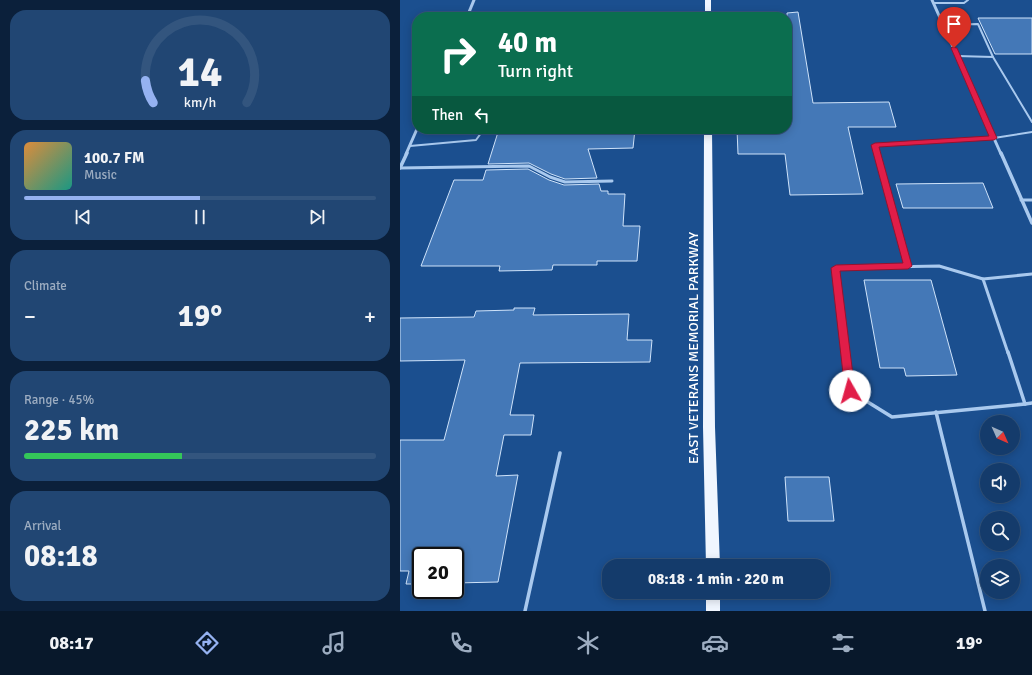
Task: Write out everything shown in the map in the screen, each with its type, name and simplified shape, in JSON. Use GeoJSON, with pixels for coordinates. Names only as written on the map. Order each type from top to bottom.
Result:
{"type":"FeatureCollection","features":[{"type":"Feature","properties":{"kind":"main road"},"geometry":{"type":"LineString","coordinates":[[708,0],[708,12]]}},
{"type":"Feature","properties":{"kind":"main road","name":"EAST VETERANS MEMORIAL PARKWAY"},"geometry":{"type":"LineString","coordinates":[[708,134],[709,427],[713,559]]}},
{"type":"Feature","properties":{"kind":"main road"},"geometry":{"type":"LineString","coordinates":[[713,599],[713,611]]}},
{"type":"Feature","properties":{"kind":"street"},"geometry":{"type":"LineString","coordinates":[[469,12],[474,0]]}},
{"type":"Feature","properties":{"kind":"street"},"geometry":{"type":"LineString","coordinates":[[933,2],[1032,224]]}},
{"type":"Feature","properties":{"kind":"street"},"geometry":{"type":"LineString","coordinates":[[400,168],[415,134]]}},
{"type":"Feature","properties":{"kind":"lane"},"geometry":{"type":"LineString","coordinates":[[933,2],[964,3],[968,0]]}},
{"type":"Feature","properties":{"kind":"lane"},"geometry":{"type":"LineString","coordinates":[[943,25],[978,24],[993,57],[1032,122]]}},
{"type":"Feature","properties":{"kind":"lane"},"geometry":{"type":"LineString","coordinates":[[957,56],[993,57]]}},
{"type":"Feature","properties":{"kind":"lane"},"geometry":{"type":"LineString","coordinates":[[908,266],[875,145],[994,138],[1032,132]]}},
{"type":"Feature","properties":{"kind":"lane"},"geometry":{"type":"LineString","coordinates":[[410,146],[476,140],[480,134]]}},
{"type":"Feature","properties":{"kind":"lane"},"geometry":{"type":"LineString","coordinates":[[400,168],[529,166],[550,177],[565,182],[612,182]]}},
{"type":"Feature","properties":{"kind":"lane"},"geometry":{"type":"LineString","coordinates":[[1021,200],[1032,200]]}},
{"type":"Feature","properties":{"kind":"lane"},"geometry":{"type":"LineString","coordinates":[[1032,274],[983,279],[939,266],[836,268],[850,391],[892,417],[1032,403]]}},
{"type":"Feature","properties":{"kind":"lane"},"geometry":{"type":"LineString","coordinates":[[983,279],[1025,404]]}},
{"type":"Feature","properties":{"kind":"lane"},"geometry":{"type":"LineString","coordinates":[[936,412],[986,611]]}},
{"type":"Feature","properties":{"kind":"lane"},"geometry":{"type":"LineString","coordinates":[[525,611],[560,453]]}},
{"type":"Feature","properties":{"kind":"building"},"geometry":{"type":"Polygon","coordinates":[[[798,12],[813,103],[889,102],[896,127],[848,127],[863,194],[790,195],[785,154],[738,154],[737,134],[792,134],[792,13],[798,12]]]}},
{"type":"Feature","properties":{"kind":"building"},"geometry":{"type":"Polygon","coordinates":[[[978,18],[1032,18],[1032,54],[995,54],[978,18]]]}},
{"type":"Feature","properties":{"kind":"building"},"geometry":{"type":"Polygon","coordinates":[[[497,134],[634,134],[633,148],[588,149],[597,178],[565,179],[529,163],[488,164],[497,134]]]}},
{"type":"Feature","properties":{"kind":"building"},"geometry":{"type":"Polygon","coordinates":[[[528,169],[549,180],[564,185],[599,184],[601,191],[608,191],[608,194],[625,194],[623,226],[640,226],[637,261],[597,261],[597,265],[553,265],[552,270],[499,271],[500,266],[421,266],[454,180],[483,180],[486,170],[528,169]]]}},
{"type":"Feature","properties":{"kind":"building"},"geometry":{"type":"Polygon","coordinates":[[[983,183],[993,208],[903,208],[896,184],[983,183]]]}},
{"type":"Feature","properties":{"kind":"building"},"geometry":{"type":"Polygon","coordinates":[[[864,280],[931,280],[957,375],[906,376],[904,368],[880,368],[864,280]]]}},
{"type":"Feature","properties":{"kind":"building"},"geometry":{"type":"Polygon","coordinates":[[[514,308],[535,308],[533,315],[629,314],[627,340],[652,340],[650,362],[520,363],[510,415],[534,415],[531,435],[504,435],[496,476],[518,475],[498,582],[464,583],[464,547],[412,547],[412,584],[406,584],[409,571],[400,571],[400,440],[444,440],[465,360],[400,361],[400,318],[474,317],[476,311],[514,310],[514,308]]]}},
{"type":"Feature","properties":{"kind":"building"},"geometry":{"type":"Polygon","coordinates":[[[785,477],[829,477],[834,521],[788,521],[785,477]]]}},
{"type":"Feature","properties":{"kind":"route"},"geometry":{"type":"LineString","coordinates":[[850,391],[836,268],[908,266],[875,145],[994,138],[954,48]]}}]}
